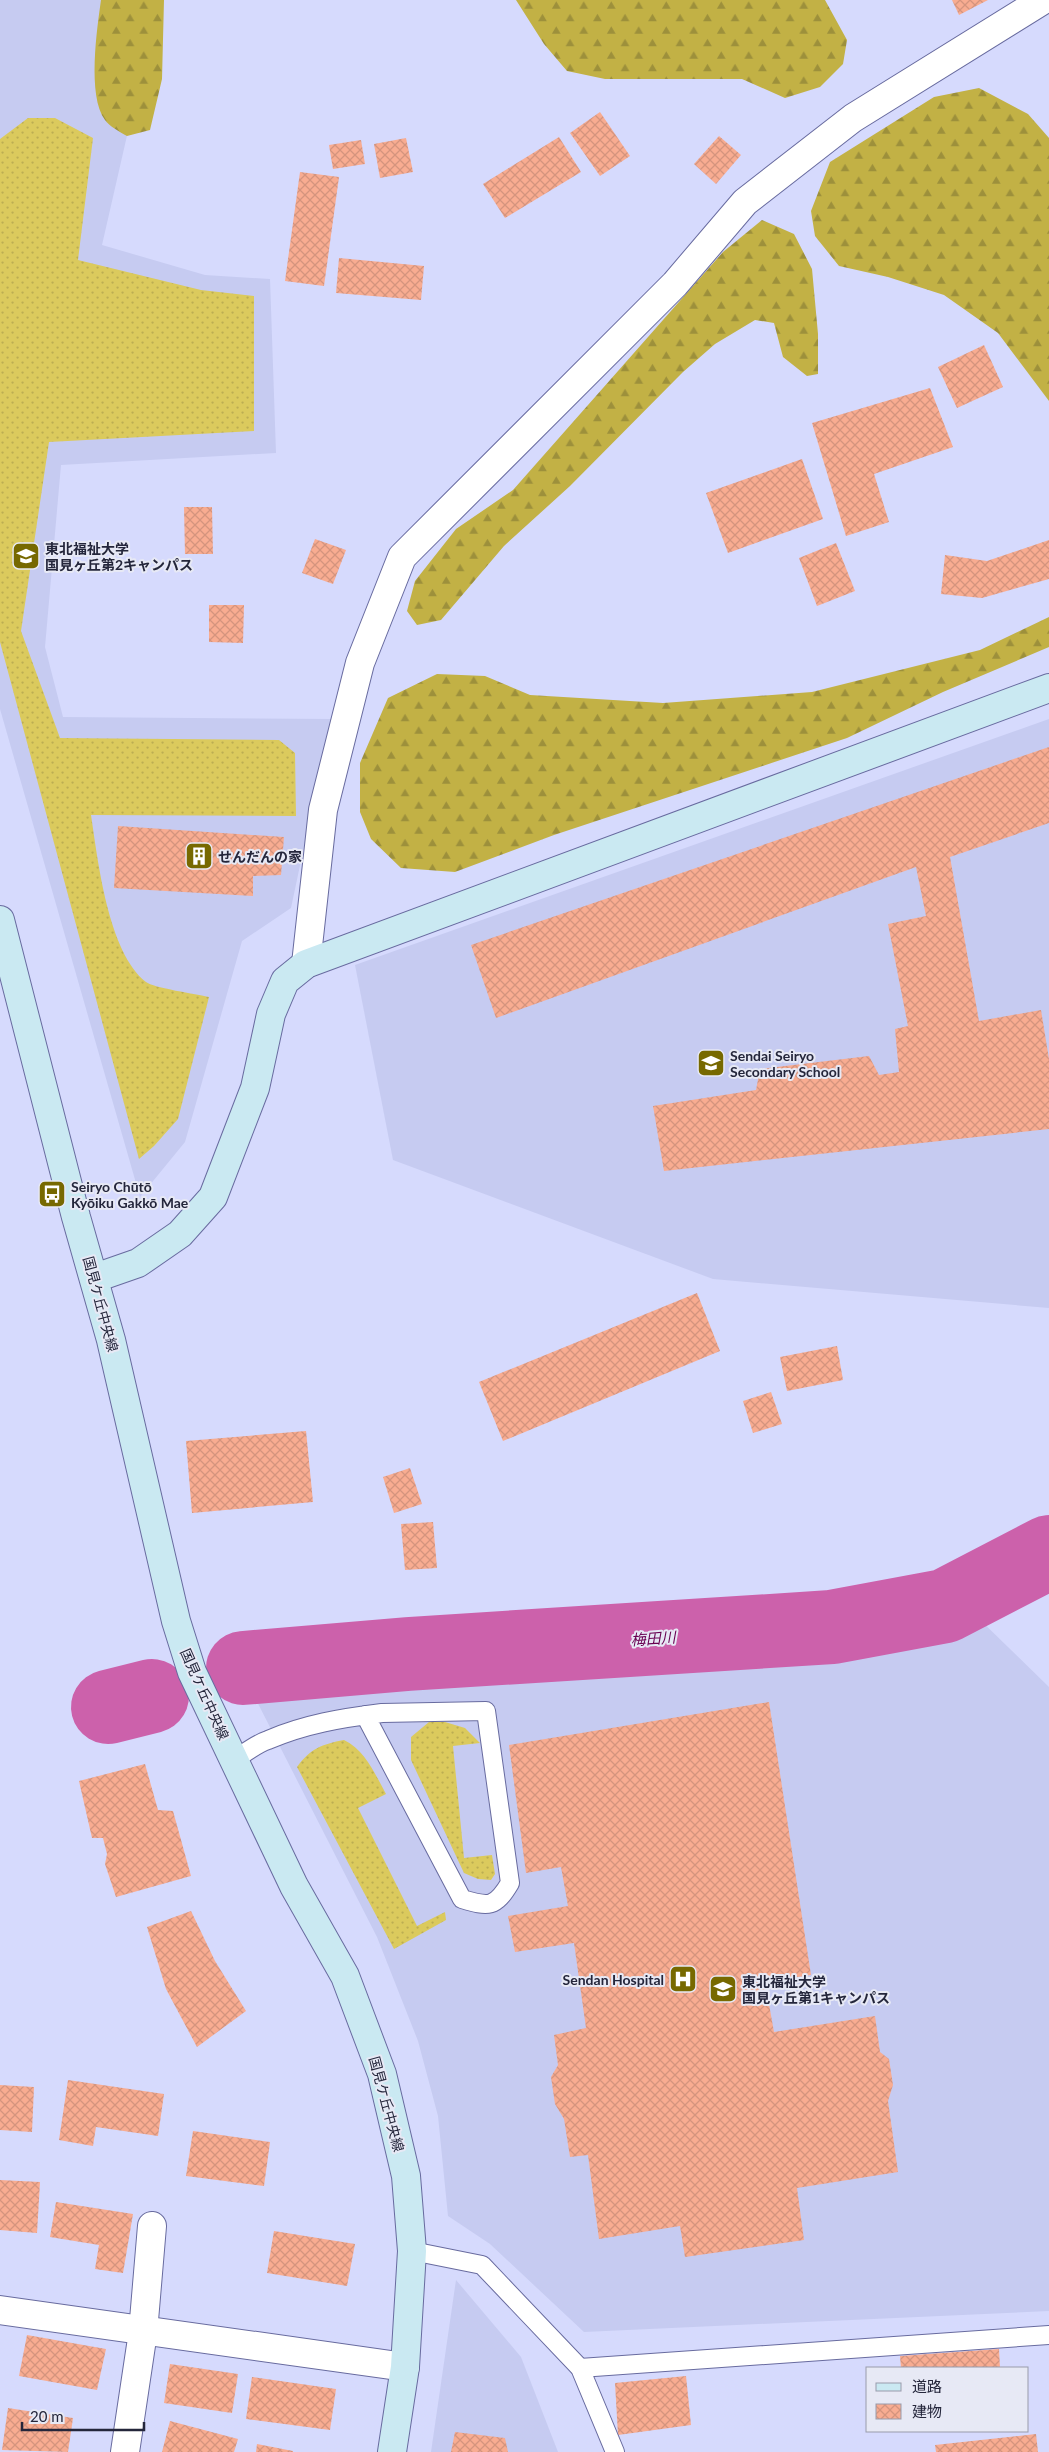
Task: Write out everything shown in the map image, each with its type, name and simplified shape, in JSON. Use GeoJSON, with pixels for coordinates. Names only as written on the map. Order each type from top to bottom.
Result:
{"type":"FeatureCollection","features":[{"type":"Feature","properties":{"kind":"street"},"geometry":{"type":"LineString","coordinates":[[306,964],[323,810],[360,663],[402,557],[675,284],[745,202],[853,118],[1042,0]]}},
{"type":"Feature","properties":{"kind":"street"},"geometry":{"type":"LineString","coordinates":[[95,1278],[138,1263],[180,1234],[213,1197],[255,1088],[271,1014],[285,981],[306,964],[1049,688]]}},
{"type":"Feature","properties":{"kind":"street","name":"国見ケ丘中央線"},"geometry":{"type":"LineString","coordinates":[[0,920],[76,1217],[95,1278],[111,1340],[176,1621],[192,1672],[294,1886],[345,1976],[382,2074],[406,2176],[412,2251],[404,2367],[392,2452]]}},
{"type":"Feature","properties":{"kind":"street"},"geometry":{"type":"LineString","coordinates":[[125,2452],[144,2332],[152,2226]]}},
{"type":"Feature","properties":{"kind":"street"},"geometry":{"type":"LineString","coordinates":[[0,2310],[144,2332],[404,2367]]}},
{"type":"Feature","properties":{"kind":"lane"},"geometry":{"type":"LineString","coordinates":[[234,1760],[266,1740],[323,1721],[365,1715],[486,1712],[510,1882],[500,1900],[486,1906],[462,1899],[365,1715]]}},
{"type":"Feature","properties":{"kind":"lane"},"geometry":{"type":"LineString","coordinates":[[412,2251],[482,2265],[580,2368],[615,2452]]}},
{"type":"Feature","properties":{"kind":"lane"},"geometry":{"type":"LineString","coordinates":[[580,2368],[1049,2334]]}},
{"type":"Feature","properties":{"kind":"shaded area","name":"東北福祉大学 国見ヶ丘第2キャンパス"},"geometry":{"type":"Polygon","coordinates":[[[0,0],[158,0],[102,245],[205,275],[270,279],[276,453],[61,465],[45,647],[63,717],[331,719],[291,908],[242,941],[185,1142],[140,1197],[0,709],[0,0]]]}},
{"type":"Feature","properties":{"kind":"shaded area"},"geometry":{"type":"Polygon","coordinates":[[[28,118],[55,118],[93,138],[78,260],[201,290],[254,296],[254,431],[49,442],[21,631],[60,738],[279,740],[295,753],[296,816],[91,815],[101,880],[107,904],[122,950],[133,968],[150,984],[209,997],[178,1119],[154,1146],[139,1159],[0,642],[0,139],[28,118]]]}},
{"type":"Feature","properties":{"kind":"shaded area","name":"Sendai Seiryo Secondary School"},"geometry":{"type":"Polygon","coordinates":[[[1049,719],[1049,1308],[713,1279],[393,1160],[355,965],[1049,719]]]}},
{"type":"Feature","properties":{"kind":"shaded area","name":"東北福祉大学 国見ヶ丘第1キャンパス"},"geometry":{"type":"Polygon","coordinates":[[[972,1612],[1049,1687],[1049,2311],[584,2332],[490,2244],[448,2216],[438,2116],[418,2041],[377,1937],[250,1688],[708,1647],[864,1638],[922,1628],[972,1612]]]}},
{"type":"Feature","properties":{"kind":"shaded area"},"geometry":{"type":"Polygon","coordinates":[[[429,1722],[445,1722],[465,1728],[480,1743],[453,1746],[464,1858],[492,1855],[495,1874],[491,1880],[478,1879],[464,1873],[411,1760],[411,1737],[429,1722]]]}},
{"type":"Feature","properties":{"kind":"shaded area"},"geometry":{"type":"Polygon","coordinates":[[[344,1740],[364,1756],[386,1794],[358,1808],[417,1926],[445,1912],[446,1920],[394,1949],[297,1767],[317,1748],[344,1740]]]}},
{"type":"Feature","properties":{"kind":"shaded area"},"geometry":{"type":"Polygon","coordinates":[[[456,2280],[521,2357],[558,2452],[431,2452],[456,2280]]]}},
{"type":"Feature","properties":{"kind":"green space"},"geometry":{"type":"Polygon","coordinates":[[[101,0],[164,0],[162,79],[150,130],[127,136],[107,122],[99,109],[96,95],[95,61],[101,0]]]}},
{"type":"Feature","properties":{"kind":"green space"},"geometry":{"type":"Polygon","coordinates":[[[516,0],[825,0],[847,40],[843,64],[820,87],[785,98],[742,79],[605,79],[567,71],[544,44],[516,0]]]}},
{"type":"Feature","properties":{"kind":"green space"},"geometry":{"type":"Polygon","coordinates":[[[979,88],[1028,114],[1049,138],[1049,401],[998,333],[944,295],[888,277],[839,266],[815,236],[811,211],[830,162],[934,97],[979,88]]]}},
{"type":"Feature","properties":{"kind":"green space"},"geometry":{"type":"Polygon","coordinates":[[[762,220],[794,234],[812,269],[818,334],[818,374],[807,376],[783,357],[774,323],[755,320],[715,344],[683,372],[570,486],[504,546],[441,620],[417,625],[407,611],[415,581],[456,529],[513,490],[723,252],[762,220]]]}},
{"type":"Feature","properties":{"kind":"green space"},"geometry":{"type":"Polygon","coordinates":[[[1049,617],[1049,647],[943,692],[847,738],[554,835],[455,872],[401,868],[371,839],[360,812],[360,763],[388,698],[437,674],[485,676],[530,695],[663,703],[812,692],[980,650],[1049,617]]]}},
{"type":"Feature","properties":{"kind":"building"},"geometry":{"type":"Polygon","coordinates":[[[952,0],[988,0],[959,15],[952,0]]]}},
{"type":"Feature","properties":{"kind":"building"},"geometry":{"type":"Polygon","coordinates":[[[600,112],[630,156],[600,176],[570,133],[600,112]]]}},
{"type":"Feature","properties":{"kind":"building"},"geometry":{"type":"Polygon","coordinates":[[[719,136],[741,155],[716,184],[694,164],[719,136]]]}},
{"type":"Feature","properties":{"kind":"building"},"geometry":{"type":"Polygon","coordinates":[[[559,137],[581,172],[505,218],[483,184],[559,137]]]}},
{"type":"Feature","properties":{"kind":"building"},"geometry":{"type":"Polygon","coordinates":[[[406,138],[413,172],[380,178],[374,144],[406,138]]]}},
{"type":"Feature","properties":{"kind":"building"},"geometry":{"type":"Polygon","coordinates":[[[361,140],[365,164],[333,169],[329,145],[361,140]]]}},
{"type":"Feature","properties":{"kind":"building"},"geometry":{"type":"Polygon","coordinates":[[[300,172],[339,177],[324,286],[285,281],[300,172]]]}},
{"type":"Feature","properties":{"kind":"building"},"geometry":{"type":"Polygon","coordinates":[[[339,258],[424,266],[421,300],[336,293],[339,258]]]}},
{"type":"Feature","properties":{"kind":"building"},"geometry":{"type":"Polygon","coordinates":[[[984,345],[1003,387],[957,408],[938,367],[984,345]]]}},
{"type":"Feature","properties":{"kind":"building"},"geometry":{"type":"Polygon","coordinates":[[[930,388],[953,447],[874,474],[889,522],[846,536],[812,423],[930,388]]]}},
{"type":"Feature","properties":{"kind":"building"},"geometry":{"type":"Polygon","coordinates":[[[802,459],[823,519],[728,553],[706,493],[802,459]]]}},
{"type":"Feature","properties":{"kind":"building"},"geometry":{"type":"Polygon","coordinates":[[[184,507],[212,507],[213,554],[185,554],[184,507]]]}},
{"type":"Feature","properties":{"kind":"building"},"geometry":{"type":"Polygon","coordinates":[[[315,539],[346,550],[333,584],[302,573],[315,539]]]}},
{"type":"Feature","properties":{"kind":"building"},"geometry":{"type":"Polygon","coordinates":[[[1049,540],[1049,579],[982,598],[941,594],[945,555],[987,561],[1049,540]]]}},
{"type":"Feature","properties":{"kind":"building"},"geometry":{"type":"Polygon","coordinates":[[[836,543],[855,591],[817,606],[799,558],[836,543]]]}},
{"type":"Feature","properties":{"kind":"building"},"geometry":{"type":"Polygon","coordinates":[[[209,605],[244,605],[243,643],[209,642],[209,605]]]}},
{"type":"Feature","properties":{"kind":"building"},"geometry":{"type":"Polygon","coordinates":[[[1049,747],[1049,823],[950,857],[979,1021],[1041,1010],[1049,1059],[1049,1129],[664,1171],[653,1106],[756,1090],[760,1069],[869,1056],[879,1075],[899,1072],[895,1029],[908,1026],[888,924],[926,916],[916,867],[496,1018],[471,945],[1049,747]]]}},
{"type":"Feature","properties":{"kind":"building","name":"せんだんの家"},"geometry":{"type":"Polygon","coordinates":[[[118,826],[284,837],[281,875],[253,876],[253,896],[114,888],[118,826]]]}},
{"type":"Feature","properties":{"kind":"building"},"geometry":{"type":"Polygon","coordinates":[[[697,1293],[720,1351],[503,1441],[479,1382],[697,1293]]]}},
{"type":"Feature","properties":{"kind":"building"},"geometry":{"type":"Polygon","coordinates":[[[837,1346],[843,1380],[787,1391],[780,1357],[837,1346]]]}},
{"type":"Feature","properties":{"kind":"building"},"geometry":{"type":"Polygon","coordinates":[[[771,1392],[782,1424],[753,1433],[743,1401],[771,1392]]]}},
{"type":"Feature","properties":{"kind":"building"},"geometry":{"type":"Polygon","coordinates":[[[306,1431],[313,1502],[192,1513],[186,1441],[306,1431]]]}},
{"type":"Feature","properties":{"kind":"building"},"geometry":{"type":"Polygon","coordinates":[[[410,1468],[422,1504],[394,1513],[383,1477],[410,1468]]]}},
{"type":"Feature","properties":{"kind":"building"},"geometry":{"type":"Polygon","coordinates":[[[433,1522],[437,1568],[405,1570],[401,1524],[433,1522]]]}},
{"type":"Feature","properties":{"kind":"building","name":"Sendan Hospital"},"geometry":{"type":"Polygon","coordinates":[[[769,1702],[811,1975],[765,1982],[774,2032],[875,2016],[880,2052],[889,2059],[893,2085],[888,2101],[898,2172],[797,2188],[804,2240],[685,2257],[680,2226],[599,2239],[588,2155],[570,2157],[564,2119],[555,2104],[551,2077],[558,2065],[554,2035],[586,2028],[574,1943],[515,1952],[508,1916],[568,1906],[561,1867],[526,1873],[509,1745],[769,1702]]]}},
{"type":"Feature","properties":{"kind":"building"},"geometry":{"type":"Polygon","coordinates":[[[145,1764],[158,1810],[173,1811],[191,1876],[116,1897],[105,1864],[107,1854],[103,1838],[92,1838],[79,1781],[145,1764]]]}},
{"type":"Feature","properties":{"kind":"building"},"geometry":{"type":"Polygon","coordinates":[[[191,1911],[215,1961],[246,2011],[197,2047],[166,1989],[147,1927],[191,1911]]]}},
{"type":"Feature","properties":{"kind":"building"},"geometry":{"type":"Polygon","coordinates":[[[68,2080],[164,2094],[158,2136],[96,2127],[93,2146],[59,2140],[68,2080]]]}},
{"type":"Feature","properties":{"kind":"building"},"geometry":{"type":"Polygon","coordinates":[[[0,2085],[34,2087],[32,2132],[0,2130],[0,2085]]]}},
{"type":"Feature","properties":{"kind":"building"},"geometry":{"type":"Polygon","coordinates":[[[193,2131],[270,2142],[264,2186],[186,2176],[193,2131]]]}},
{"type":"Feature","properties":{"kind":"building"},"geometry":{"type":"Polygon","coordinates":[[[0,2180],[40,2182],[37,2233],[0,2230],[0,2180]]]}},
{"type":"Feature","properties":{"kind":"building"},"geometry":{"type":"Polygon","coordinates":[[[56,2202],[133,2214],[123,2273],[95,2269],[99,2245],[50,2237],[56,2202]]]}},
{"type":"Feature","properties":{"kind":"building"},"geometry":{"type":"Polygon","coordinates":[[[274,2231],[355,2244],[347,2286],[267,2273],[274,2231]]]}},
{"type":"Feature","properties":{"kind":"building"},"geometry":{"type":"Polygon","coordinates":[[[27,2335],[106,2349],[97,2390],[19,2376],[27,2335]]]}},
{"type":"Feature","properties":{"kind":"building"},"geometry":{"type":"Polygon","coordinates":[[[999,2349],[1000,2367],[901,2367],[900,2356],[999,2349]]]}},
{"type":"Feature","properties":{"kind":"building"},"geometry":{"type":"Polygon","coordinates":[[[170,2364],[238,2374],[232,2413],[164,2403],[170,2364]]]}},
{"type":"Feature","properties":{"kind":"building"},"geometry":{"type":"Polygon","coordinates":[[[686,2376],[691,2425],[618,2435],[615,2383],[686,2376]]]}},
{"type":"Feature","properties":{"kind":"building"},"geometry":{"type":"Polygon","coordinates":[[[252,2377],[336,2389],[330,2430],[246,2419],[252,2377]]]}},
{"type":"Feature","properties":{"kind":"building"},"geometry":{"type":"Polygon","coordinates":[[[8,2408],[73,2418],[68,2452],[2,2450],[8,2408]]]}},
{"type":"Feature","properties":{"kind":"building"},"geometry":{"type":"Polygon","coordinates":[[[170,2421],[238,2439],[234,2452],[162,2452],[170,2421]]]}},
{"type":"Feature","properties":{"kind":"building"},"geometry":{"type":"Polygon","coordinates":[[[455,2432],[505,2438],[508,2452],[451,2452],[455,2432]]]}},
{"type":"Feature","properties":{"kind":"building"},"geometry":{"type":"Polygon","coordinates":[[[1036,2434],[1038,2452],[936,2452],[935,2445],[1036,2434]]]}},
{"type":"Feature","properties":{"kind":"building"},"geometry":{"type":"Polygon","coordinates":[[[257,2444],[293,2451],[293,2452],[256,2452],[257,2444]]]}},
{"type":"Feature","properties":{"kind":"waterway","name":"梅田川"},"geometry":{"type":"LineString","coordinates":[[243,1668],[408,1654],[832,1627],[945,1606],[1049,1552]]}},
{"type":"Feature","properties":{"kind":"waterway","name":"梅田川"},"geometry":{"type":"LineString","coordinates":[[108,1707],[152,1696]]}},
{"type":"Feature","properties":{"kind":"place","name":"東北福祉大学 国見ヶ丘第2キャンパス"},"geometry":{"type":"Point","coordinates":[26,556]}},
{"type":"Feature","properties":{"kind":"place","name":"せんだんの家"},"geometry":{"type":"Point","coordinates":[199,856]}},
{"type":"Feature","properties":{"kind":"place","name":"Sendai Seiryo Secondary School"},"geometry":{"type":"Point","coordinates":[711,1063]}},
{"type":"Feature","properties":{"kind":"place","name":"Seiryo Chūtō Kyōiku Gakkō Mae"},"geometry":{"type":"Point","coordinates":[52,1194]}},
{"type":"Feature","properties":{"kind":"place","name":"Sendan Hospital"},"geometry":{"type":"Point","coordinates":[683,1979]}},
{"type":"Feature","properties":{"kind":"place","name":"東北福祉大学 国見ヶ丘第1キャンパス"},"geometry":{"type":"Point","coordinates":[723,1989]}}]}
